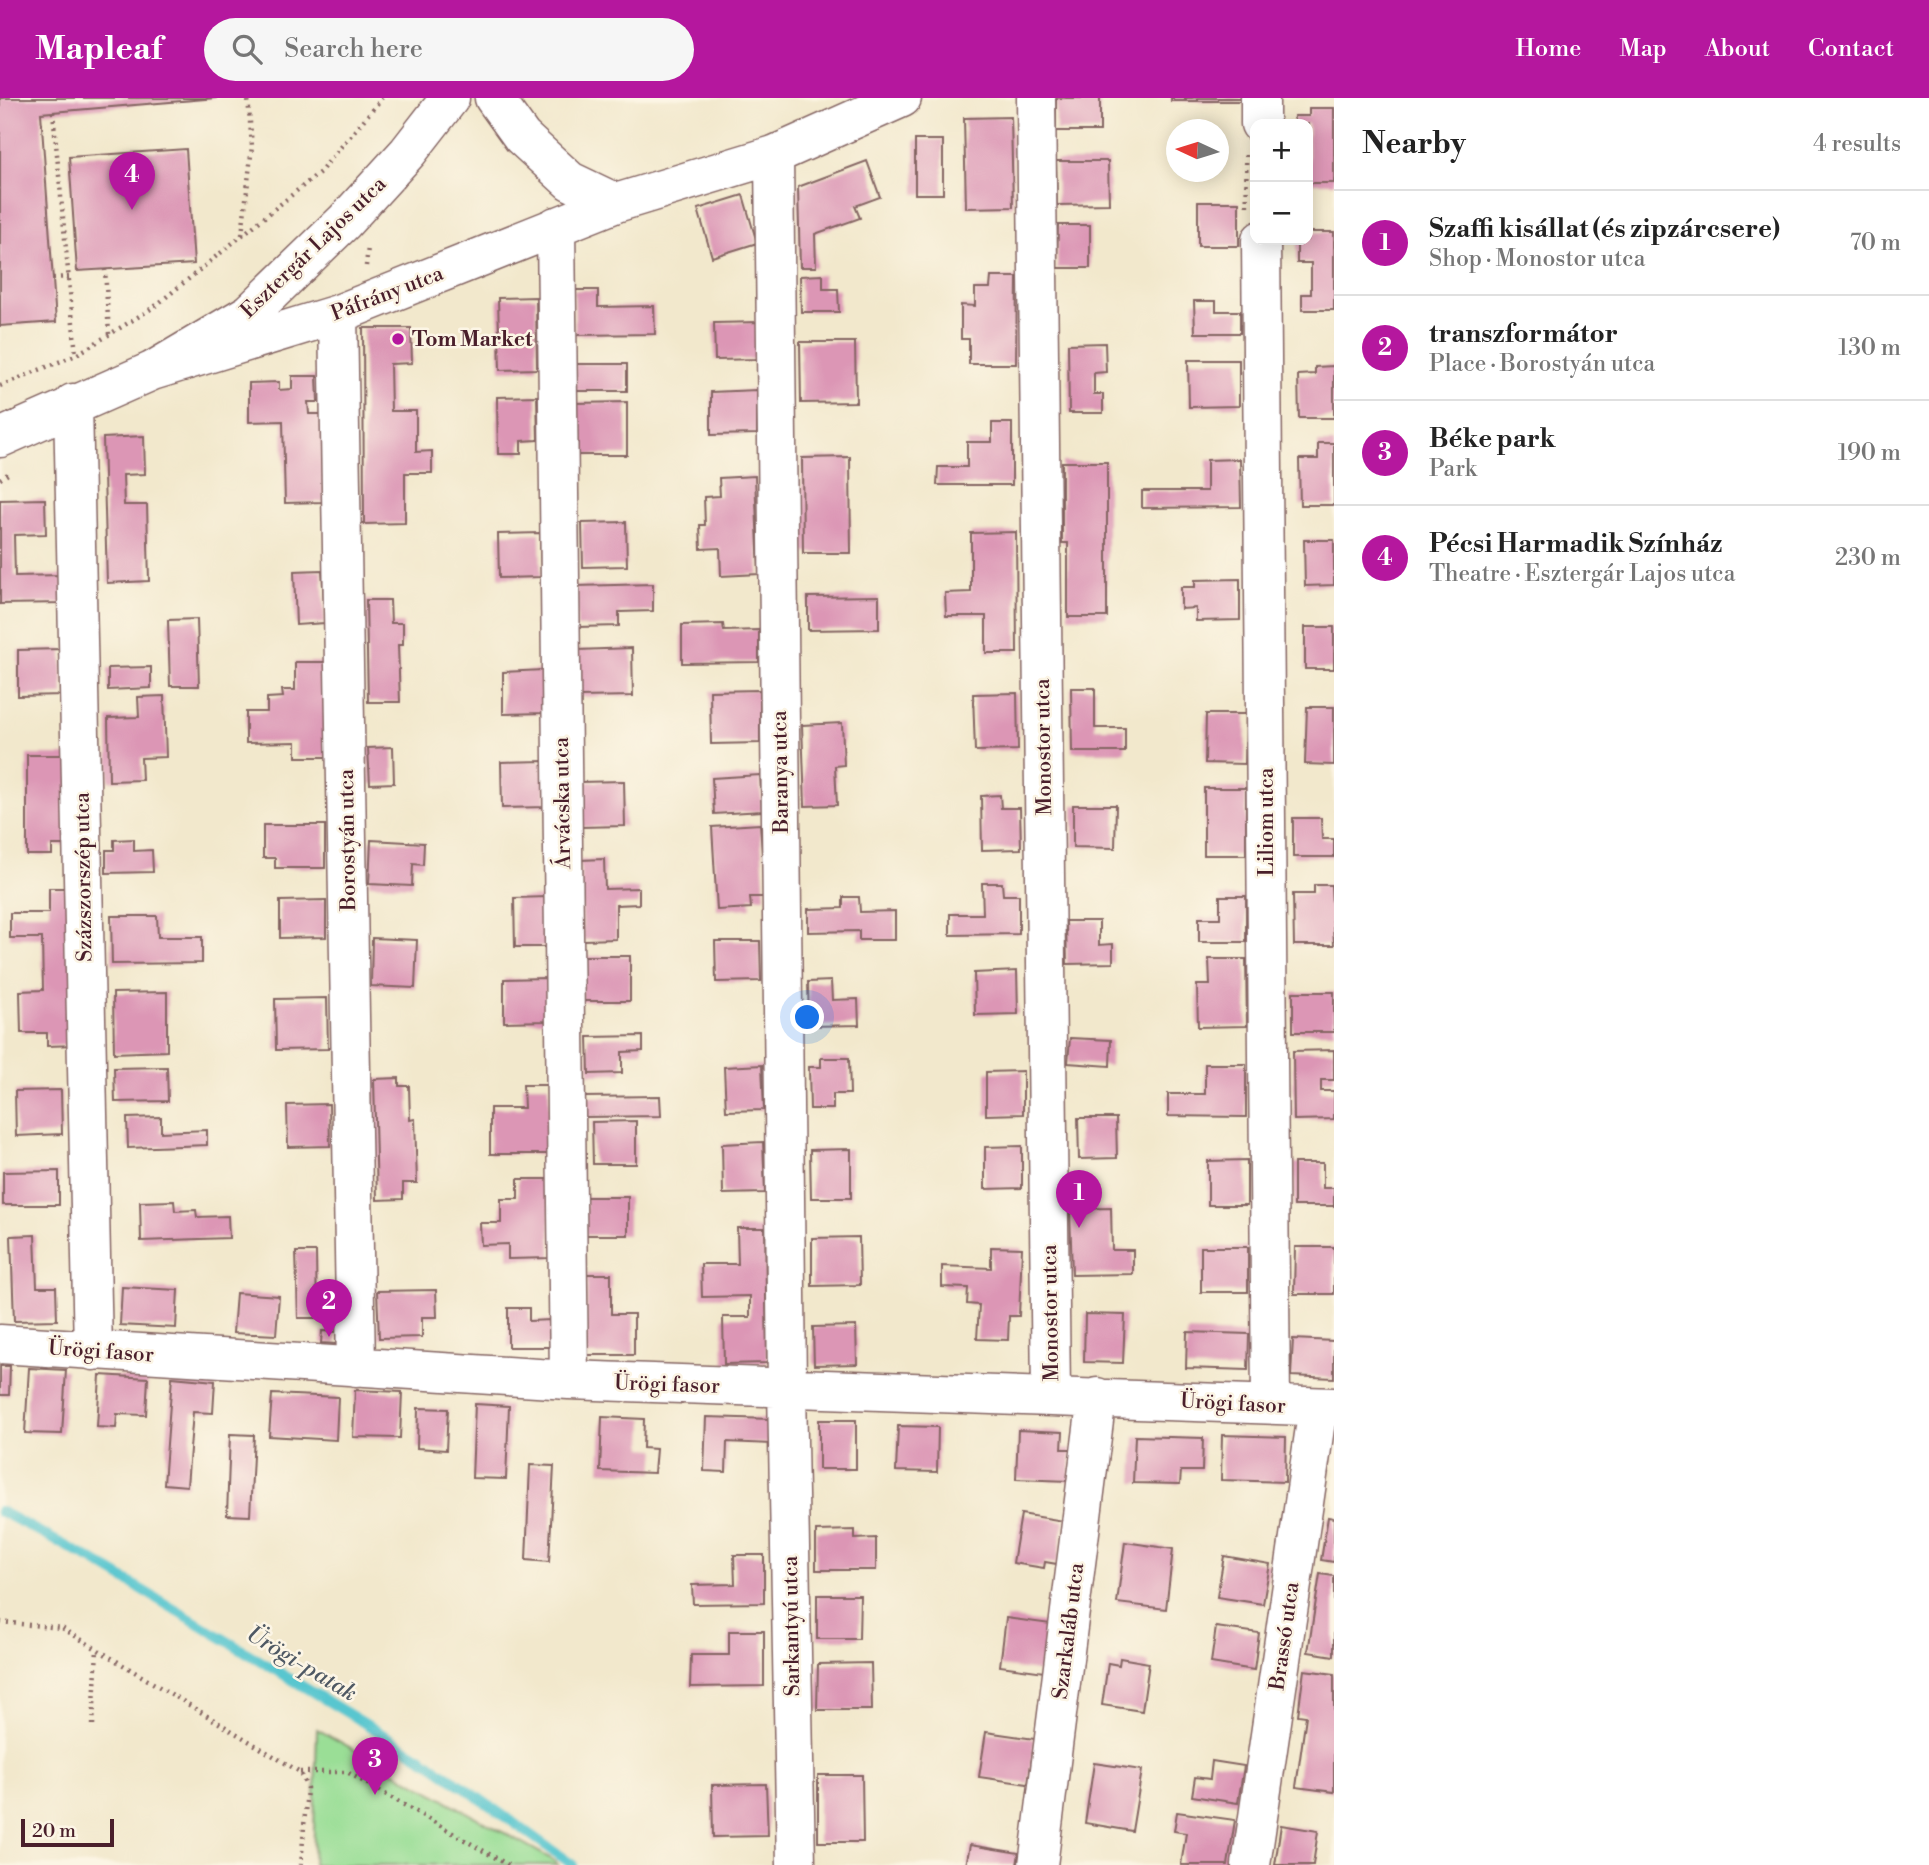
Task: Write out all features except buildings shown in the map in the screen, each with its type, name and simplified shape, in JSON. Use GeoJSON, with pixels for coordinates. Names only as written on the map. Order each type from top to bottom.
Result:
{"type":"FeatureCollection","features":[{"type":"Feature","properties":{"kind":"street","name":"Esztergár Lajos utca"},"geometry":{"type":"LineString","coordinates":[[10,452],[73,403],[152,371],[250,313],[344,222],[408,152],[450,98]]}},
{"type":"Feature","properties":{"kind":"street"},"geometry":{"type":"LineString","coordinates":[[494,98],[522,137],[570,181],[616,204]]}},
{"type":"Feature","properties":{"kind":"street","name":"Páfrány utca"},"geometry":{"type":"LineString","coordinates":[[152,371],[350,309],[616,204],[774,155],[853,108],[902,98]]}},
{"type":"Feature","properties":{"kind":"street","name":"Monostor utca"},"geometry":{"type":"LineString","coordinates":[[1035,98],[1051,1395]]}},
{"type":"Feature","properties":{"kind":"street"},"geometry":{"type":"LineString","coordinates":[[1260,98],[1260,119]]}},
{"type":"Feature","properties":{"kind":"street","name":"Baranya utca"},"geometry":{"type":"LineString","coordinates":[[774,155],[787,1388]]}},
{"type":"Feature","properties":{"kind":"street","name":"Árvácska utca"},"geometry":{"type":"LineString","coordinates":[[556,226],[569,1380]]}},
{"type":"Feature","properties":{"kind":"street","name":"Liliom utca"},"geometry":{"type":"LineString","coordinates":[[1261,245],[1271,1404]]}},
{"type":"Feature","properties":{"kind":"street","name":"Borostyán utca"},"geometry":{"type":"LineString","coordinates":[[350,309],[356,1367]]}},
{"type":"Feature","properties":{"kind":"street","name":"Százszorszép utca"},"geometry":{"type":"LineString","coordinates":[[73,403],[93,1351]]}},
{"type":"Feature","properties":{"kind":"street","name":"Ürögi fasor"},"geometry":{"type":"LineString","coordinates":[[0,1344],[569,1380],[1097,1396],[1326,1407]]}},
{"type":"Feature","properties":{"kind":"street","name":"Sarkantyú utca"},"geometry":{"type":"LineString","coordinates":[[787,1388],[796,1865]]}},
{"type":"Feature","properties":{"kind":"street","name":"Szarkaláb utca"},"geometry":{"type":"LineString","coordinates":[[1038,1865],[1097,1396]]}},
{"type":"Feature","properties":{"kind":"street","name":"Brassó utca"},"geometry":{"type":"LineString","coordinates":[[1251,1865],[1326,1407]]}},
{"type":"Feature","properties":{"kind":"path"},"geometry":{"type":"LineString","coordinates":[[241,236],[252,146],[248,98]]}},
{"type":"Feature","properties":{"kind":"path"},"geometry":{"type":"LineString","coordinates":[[0,387],[76,355],[154,307],[320,172],[382,98]]}},
{"type":"Feature","properties":{"kind":"path"},"geometry":{"type":"LineString","coordinates":[[53,112],[76,355]]}},
{"type":"Feature","properties":{"kind":"path"},"geometry":{"type":"LineString","coordinates":[[350,309],[369,242]]}},
{"type":"Feature","properties":{"kind":"path"},"geometry":{"type":"LineString","coordinates":[[105,269],[109,334]]}},
{"type":"Feature","properties":{"kind":"path"},"geometry":{"type":"LineString","coordinates":[[53,278],[69,277]]}},
{"type":"Feature","properties":{"kind":"path"},"geometry":{"type":"LineString","coordinates":[[0,479],[10,452]]}},
{"type":"Feature","properties":{"kind":"path"},"geometry":{"type":"LineString","coordinates":[[0,1622],[62,1628],[300,1772],[347,1772],[508,1865]]}},
{"type":"Feature","properties":{"kind":"path"},"geometry":{"type":"LineString","coordinates":[[93,1726],[97,1649]]}},
{"type":"Feature","properties":{"kind":"path"},"geometry":{"type":"LineString","coordinates":[[300,1772],[307,1788],[301,1865]]}},
{"type":"Feature","properties":{"kind":"green space"},"geometry":{"type":"Polygon","coordinates":[[[317,1729],[553,1860],[558,1865],[313,1865],[317,1729]]]}},
{"type":"Feature","properties":{"kind":"waterway","name":"Ürögi-patak"},"geometry":{"type":"LineString","coordinates":[[0,1511],[94,1561],[424,1759],[573,1865]]}},
{"type":"Feature","properties":{"kind":"place","name":"Pécsi Harmadik Színház"},"geometry":{"type":"Point","coordinates":[132,210]}},
{"type":"Feature","properties":{"kind":"place","name":"Tom Market"},"geometry":{"type":"Point","coordinates":[398,339]}},
{"type":"Feature","properties":{"kind":"place","name":"Szaffi kisállat (és zipzárcsere)"},"geometry":{"type":"Point","coordinates":[1079,1228]}},
{"type":"Feature","properties":{"kind":"place","name":"transzformátor"},"geometry":{"type":"Point","coordinates":[329,1337]}},
{"type":"Feature","properties":{"kind":"place","name":"Béke park"},"geometry":{"type":"Point","coordinates":[375,1795]}}]}
